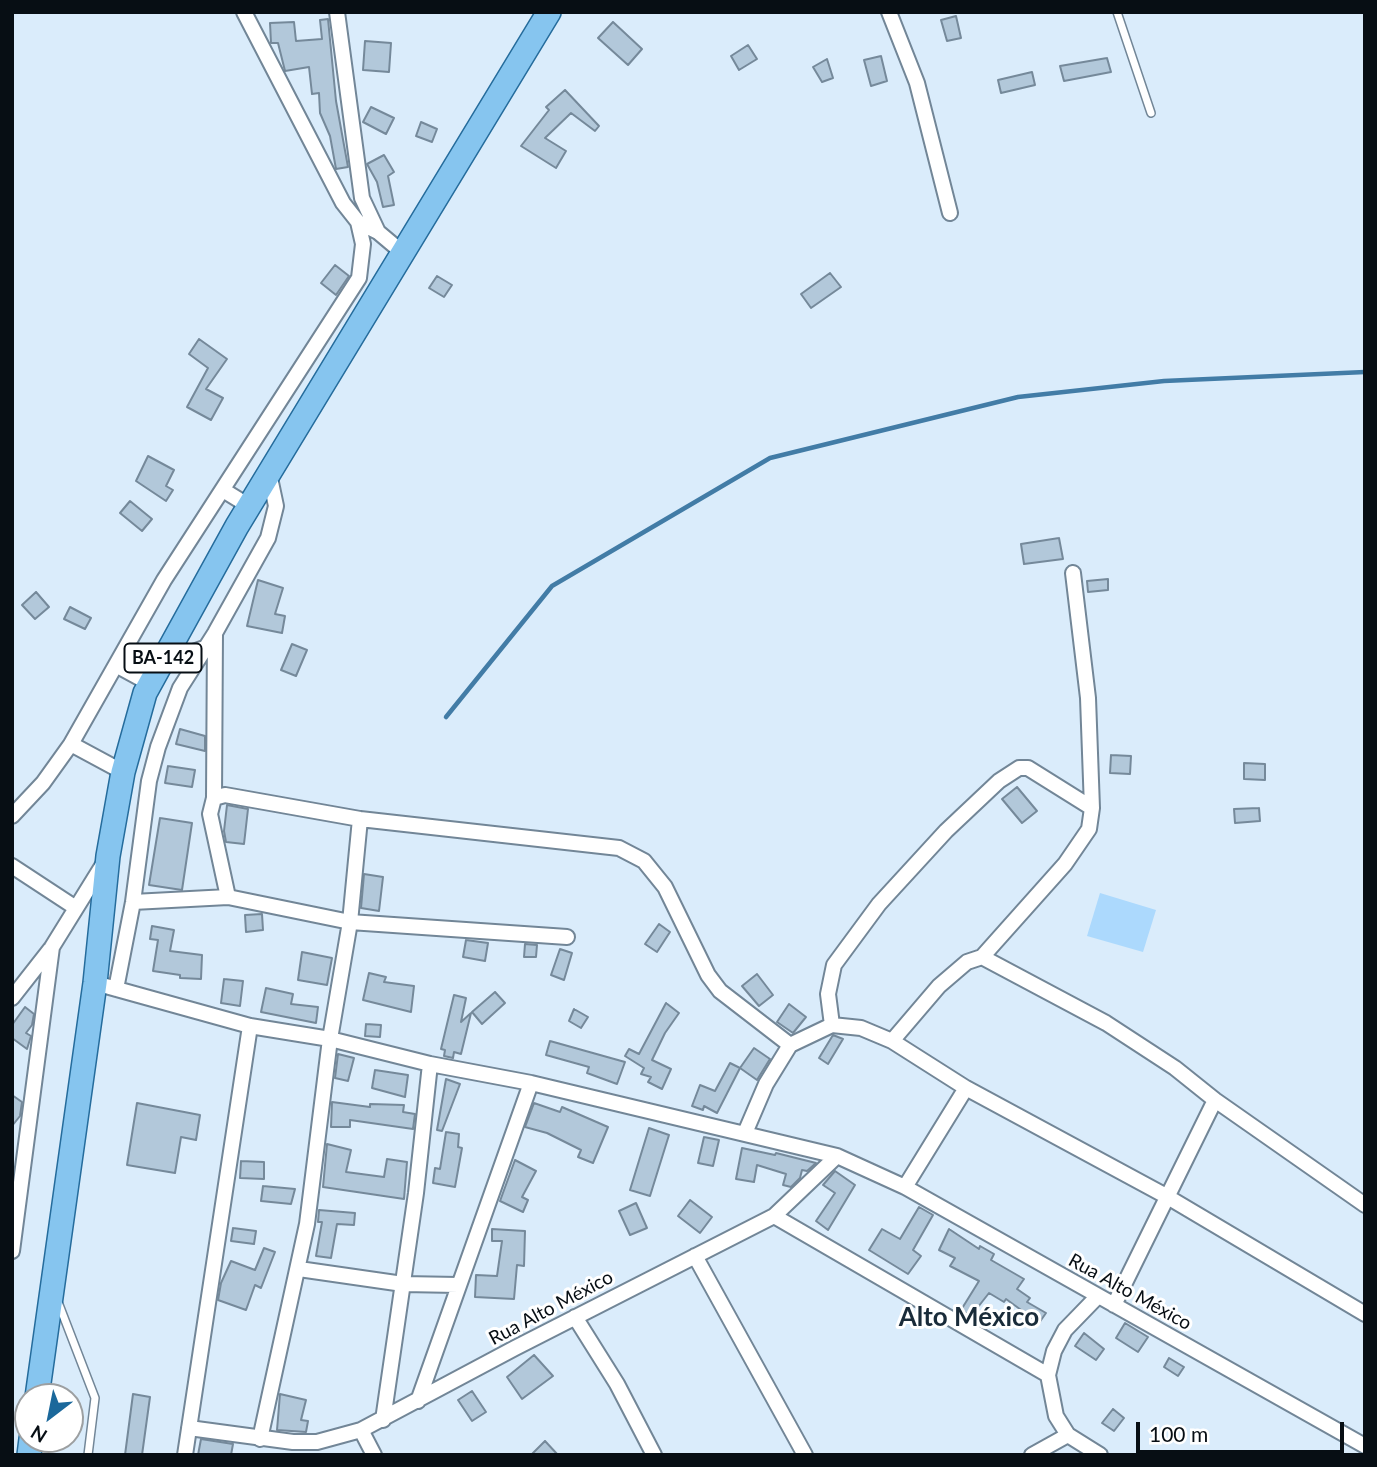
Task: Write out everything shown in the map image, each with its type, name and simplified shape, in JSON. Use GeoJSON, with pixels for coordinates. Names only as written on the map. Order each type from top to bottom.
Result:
{"type":"FeatureCollection","features":[{"type":"Feature","properties":{"kind":"main road","name":"BA-142"},"geometry":{"type":"LineString","coordinates":[[39,1383],[106,986],[108,856],[123,772],[155,674],[269,472],[548,12]]}},
{"type":"Feature","properties":{"kind":"street"},"geometry":{"type":"LineString","coordinates":[[12,816],[43,783],[71,744],[164,580],[362,272],[363,244],[358,222],[337,192],[244,12]]}},
{"type":"Feature","properties":{"kind":"street"},"geometry":{"type":"LineString","coordinates":[[337,12],[359,185],[366,211],[378,232]]}},
{"type":"Feature","properties":{"kind":"street"},"geometry":{"type":"LineString","coordinates":[[889,12],[923,104],[950,213]]}},
{"type":"Feature","properties":{"kind":"street"},"geometry":{"type":"LineString","coordinates":[[358,222],[378,232],[402,253]]}},
{"type":"Feature","properties":{"kind":"street"},"geometry":{"type":"LineString","coordinates":[[277,406],[299,423]]}},
{"type":"Feature","properties":{"kind":"street"},"geometry":{"type":"LineString","coordinates":[[106,986],[133,902],[149,781],[158,747],[180,688],[215,634],[273,523],[276,506],[269,472]]}},
{"type":"Feature","properties":{"kind":"street"},"geometry":{"type":"LineString","coordinates":[[223,490],[249,506]]}},
{"type":"Feature","properties":{"kind":"street"},"geometry":{"type":"LineString","coordinates":[[892,1041],[939,986],[967,962],[982,957],[1065,864],[1089,829],[1092,808],[1088,698],[1073,573]]}},
{"type":"Feature","properties":{"kind":"street"},"geometry":{"type":"LineString","coordinates":[[215,634],[214,798],[211,822],[228,897]]}},
{"type":"Feature","properties":{"kind":"street"},"geometry":{"type":"LineString","coordinates":[[116,664],[155,674],[207,647]]}},
{"type":"Feature","properties":{"kind":"street"},"geometry":{"type":"LineString","coordinates":[[71,744],[123,772]]}},
{"type":"Feature","properties":{"kind":"street"},"geometry":{"type":"LineString","coordinates":[[832,1025],[828,994],[834,965],[879,904],[946,831],[999,781],[1018,768],[1028,768],[1092,808]]}},
{"type":"Feature","properties":{"kind":"street"},"geometry":{"type":"LineString","coordinates":[[214,798],[243,797],[360,819],[576,841],[633,853],[645,861],[665,887],[708,975],[720,991],[790,1045]]}},
{"type":"Feature","properties":{"kind":"street"},"geometry":{"type":"LineString","coordinates":[[260,1439],[299,1269],[330,1039],[350,922],[360,819]]}},
{"type":"Feature","properties":{"kind":"street"},"geometry":{"type":"LineString","coordinates":[[12,998],[52,947],[108,856]]}},
{"type":"Feature","properties":{"kind":"street"},"geometry":{"type":"LineString","coordinates":[[12,866],[76,908]]}},
{"type":"Feature","properties":{"kind":"street"},"geometry":{"type":"LineString","coordinates":[[133,902],[228,897],[350,922],[567,937]]}},
{"type":"Feature","properties":{"kind":"street"},"geometry":{"type":"LineString","coordinates":[[12,1249],[17,1194],[52,947]]}},
{"type":"Feature","properties":{"kind":"street"},"geometry":{"type":"LineString","coordinates":[[982,957],[1106,1023],[1365,1205]]}},
{"type":"Feature","properties":{"kind":"street","name":"Rua Alto México"},"geometry":{"type":"LineString","coordinates":[[106,986],[250,1026],[330,1039],[430,1064],[531,1083],[837,1156],[905,1187],[1365,1446]]}},
{"type":"Feature","properties":{"kind":"street"},"geometry":{"type":"LineString","coordinates":[[744,1133],[766,1084],[790,1045],[832,1025],[853,1026],[892,1041],[966,1088],[1166,1196],[1365,1314]]}},
{"type":"Feature","properties":{"kind":"street"},"geometry":{"type":"LineString","coordinates":[[186,1455],[250,1026]]}},
{"type":"Feature","properties":{"kind":"street"},"geometry":{"type":"LineString","coordinates":[[383,1420],[430,1064]]}},
{"type":"Feature","properties":{"kind":"street"},"geometry":{"type":"LineString","coordinates":[[418,1401],[531,1083]]}},
{"type":"Feature","properties":{"kind":"street"},"geometry":{"type":"LineString","coordinates":[[905,1187],[966,1088]]}},
{"type":"Feature","properties":{"kind":"street"},"geometry":{"type":"LineString","coordinates":[[1114,1305],[1215,1100]]}},
{"type":"Feature","properties":{"kind":"street","name":"Rua Alto México"},"geometry":{"type":"LineString","coordinates":[[189,1428],[260,1439],[317,1442],[361,1430],[774,1216],[837,1156]]}},
{"type":"Feature","properties":{"kind":"street"},"geometry":{"type":"LineString","coordinates":[[774,1216],[1048,1375]]}},
{"type":"Feature","properties":{"kind":"street"},"geometry":{"type":"LineString","coordinates":[[695,1256],[805,1455]]}},
{"type":"Feature","properties":{"kind":"street"},"geometry":{"type":"LineString","coordinates":[[299,1269],[402,1284],[458,1285]]}},
{"type":"Feature","properties":{"kind":"street"},"geometry":{"type":"LineString","coordinates":[[1098,1296],[1065,1330],[1054,1351],[1048,1375],[1056,1416],[1068,1435],[1100,1455]]}},
{"type":"Feature","properties":{"kind":"street"},"geometry":{"type":"LineString","coordinates":[[575,1317],[617,1384],[654,1455]]}},
{"type":"Feature","properties":{"kind":"street"},"geometry":{"type":"LineString","coordinates":[[361,1430],[374,1455]]}},
{"type":"Feature","properties":{"kind":"street"},"geometry":{"type":"LineString","coordinates":[[1032,1455],[1068,1435]]}},
{"type":"Feature","properties":{"kind":"lane"},"geometry":{"type":"LineString","coordinates":[[1117,12],[1151,113]]}},
{"type":"Feature","properties":{"kind":"lane"},"geometry":{"type":"LineString","coordinates":[[53,1290],[95,1398],[88,1455]]}},
{"type":"Feature","properties":{"kind":"shaded area"},"geometry":{"type":"Polygon","coordinates":[[[1100,893],[1156,910],[1143,952],[1087,936],[1100,893]]]}},
{"type":"Feature","properties":{"kind":"building"},"geometry":{"type":"Polygon","coordinates":[[[956,16],[961,38],[947,41],[941,20],[956,16]]]}},
{"type":"Feature","properties":{"kind":"building"},"geometry":{"type":"Polygon","coordinates":[[[328,19],[336,101],[348,167],[336,169],[330,136],[320,113],[319,93],[312,94],[309,67],[285,71],[278,43],[271,43],[270,23],[294,22],[296,41],[322,39],[320,20],[328,19]]]}},
{"type":"Feature","properties":{"kind":"building"},"geometry":{"type":"Polygon","coordinates":[[[613,22],[642,49],[628,65],[598,38],[613,22]]]}},
{"type":"Feature","properties":{"kind":"building"},"geometry":{"type":"Polygon","coordinates":[[[365,41],[391,43],[389,72],[363,70],[365,41]]]}},
{"type":"Feature","properties":{"kind":"building"},"geometry":{"type":"Polygon","coordinates":[[[748,45],[757,59],[739,70],[731,56],[748,45]]]}},
{"type":"Feature","properties":{"kind":"building"},"geometry":{"type":"Polygon","coordinates":[[[881,56],[887,81],[871,86],[864,60],[881,56]]]}},
{"type":"Feature","properties":{"kind":"building"},"geometry":{"type":"Polygon","coordinates":[[[1107,58],[1111,72],[1064,81],[1060,66],[1107,58]]]}},
{"type":"Feature","properties":{"kind":"building"},"geometry":{"type":"Polygon","coordinates":[[[827,59],[833,78],[822,82],[813,67],[827,59]]]}},
{"type":"Feature","properties":{"kind":"building"},"geometry":{"type":"Polygon","coordinates":[[[1032,72],[1035,85],[1001,93],[998,80],[1032,72]]]}},
{"type":"Feature","properties":{"kind":"building"},"geometry":{"type":"Polygon","coordinates":[[[565,90],[599,126],[595,131],[571,113],[545,138],[566,151],[556,168],[521,146],[549,110],[546,107],[565,90]]]}},
{"type":"Feature","properties":{"kind":"building"},"geometry":{"type":"Polygon","coordinates":[[[371,107],[394,118],[386,134],[363,122],[371,107]]]}},
{"type":"Feature","properties":{"kind":"building"},"geometry":{"type":"Polygon","coordinates":[[[421,122],[437,129],[432,142],[416,136],[421,122]]]}},
{"type":"Feature","properties":{"kind":"building"},"geometry":{"type":"Polygon","coordinates":[[[384,155],[394,172],[388,176],[394,205],[383,207],[377,182],[367,164],[384,155]]]}},
{"type":"Feature","properties":{"kind":"building"},"geometry":{"type":"Polygon","coordinates":[[[335,265],[349,276],[336,295],[321,283],[335,265]]]}},
{"type":"Feature","properties":{"kind":"building"},"geometry":{"type":"Polygon","coordinates":[[[830,273],[841,287],[811,308],[801,294],[830,273]]]}},
{"type":"Feature","properties":{"kind":"building"},"geometry":{"type":"Polygon","coordinates":[[[437,276],[452,285],[444,297],[429,288],[437,276]]]}},
{"type":"Feature","properties":{"kind":"building"},"geometry":{"type":"Polygon","coordinates":[[[199,339],[227,359],[206,389],[223,398],[211,420],[187,407],[208,368],[189,354],[199,339]]]}},
{"type":"Feature","properties":{"kind":"building"},"geometry":{"type":"Polygon","coordinates":[[[148,456],[174,470],[166,486],[173,490],[166,501],[136,481],[148,456]]]}},
{"type":"Feature","properties":{"kind":"building"},"geometry":{"type":"Polygon","coordinates":[[[130,501],[152,519],[142,531],[120,513],[130,501]]]}},
{"type":"Feature","properties":{"kind":"building"},"geometry":{"type":"Polygon","coordinates":[[[1059,538],[1063,559],[1024,564],[1021,544],[1059,538]]]}},
{"type":"Feature","properties":{"kind":"building"},"geometry":{"type":"Polygon","coordinates":[[[1108,579],[1108,590],[1088,592],[1087,581],[1108,579]]]}},
{"type":"Feature","properties":{"kind":"building"},"geometry":{"type":"Polygon","coordinates":[[[258,580],[283,588],[275,614],[285,616],[282,633],[247,626],[258,580]]]}},
{"type":"Feature","properties":{"kind":"building"},"geometry":{"type":"Polygon","coordinates":[[[36,592],[49,607],[35,619],[22,605],[36,592]]]}},
{"type":"Feature","properties":{"kind":"building"},"geometry":{"type":"Polygon","coordinates":[[[70,607],[91,618],[85,629],[64,619],[70,607]]]}},
{"type":"Feature","properties":{"kind":"building"},"geometry":{"type":"Polygon","coordinates":[[[292,644],[307,650],[296,676],[281,670],[292,644]]]}},
{"type":"Feature","properties":{"kind":"building"},"geometry":{"type":"Polygon","coordinates":[[[180,729],[205,736],[205,751],[176,744],[180,729]]]}},
{"type":"Feature","properties":{"kind":"building"},"geometry":{"type":"Polygon","coordinates":[[[1111,755],[1131,756],[1130,774],[1110,773],[1111,755]]]}},
{"type":"Feature","properties":{"kind":"building"},"geometry":{"type":"Polygon","coordinates":[[[1244,763],[1265,764],[1265,780],[1244,779],[1244,763]]]}},
{"type":"Feature","properties":{"kind":"building"},"geometry":{"type":"Polygon","coordinates":[[[168,766],[195,770],[192,787],[165,783],[168,766]]]}},
{"type":"Feature","properties":{"kind":"building"},"geometry":{"type":"Polygon","coordinates":[[[1017,787],[1037,811],[1022,823],[1002,799],[1017,787]]]}},
{"type":"Feature","properties":{"kind":"building"},"geometry":{"type":"Polygon","coordinates":[[[227,805],[248,809],[244,844],[226,842],[224,831],[227,805]]]}},
{"type":"Feature","properties":{"kind":"building"},"geometry":{"type":"Polygon","coordinates":[[[1259,808],[1260,821],[1235,823],[1234,809],[1259,808]]]}},
{"type":"Feature","properties":{"kind":"building"},"geometry":{"type":"Polygon","coordinates":[[[160,818],[192,823],[182,890],[149,885],[160,818]]]}},
{"type":"Feature","properties":{"kind":"building"},"geometry":{"type":"Polygon","coordinates":[[[364,874],[383,877],[379,911],[361,908],[364,874]]]}},
{"type":"Feature","properties":{"kind":"building"},"geometry":{"type":"Polygon","coordinates":[[[262,914],[263,930],[246,932],[245,915],[262,914]]]}},
{"type":"Feature","properties":{"kind":"building"},"geometry":{"type":"Polygon","coordinates":[[[659,924],[670,932],[657,952],[645,944],[659,924]]]}},
{"type":"Feature","properties":{"kind":"building"},"geometry":{"type":"Polygon","coordinates":[[[152,926],[174,930],[170,951],[202,955],[201,979],[180,978],[180,975],[153,971],[158,940],[150,939],[152,926]]]}},
{"type":"Feature","properties":{"kind":"building"},"geometry":{"type":"Polygon","coordinates":[[[466,940],[488,943],[485,961],[463,957],[466,940]]]}},
{"type":"Feature","properties":{"kind":"building"},"geometry":{"type":"Polygon","coordinates":[[[525,944],[537,945],[536,957],[524,957],[525,944]]]}},
{"type":"Feature","properties":{"kind":"building"},"geometry":{"type":"Polygon","coordinates":[[[560,949],[572,953],[564,980],[551,975],[560,949]]]}},
{"type":"Feature","properties":{"kind":"building"},"geometry":{"type":"Polygon","coordinates":[[[302,952],[332,958],[327,985],[298,980],[302,952]]]}},
{"type":"Feature","properties":{"kind":"building"},"geometry":{"type":"Polygon","coordinates":[[[369,973],[386,977],[384,982],[414,986],[411,1012],[363,1000],[369,973]]]}},
{"type":"Feature","properties":{"kind":"building"},"geometry":{"type":"Polygon","coordinates":[[[757,974],[773,995],[759,1006],[742,986],[757,974]]]}},
{"type":"Feature","properties":{"kind":"building"},"geometry":{"type":"Polygon","coordinates":[[[224,979],[243,981],[240,1006],[221,1003],[224,979]]]}},
{"type":"Feature","properties":{"kind":"building"},"geometry":{"type":"Polygon","coordinates":[[[266,988],[293,994],[291,1004],[318,1007],[316,1023],[261,1012],[266,988]]]}},
{"type":"Feature","properties":{"kind":"building"},"geometry":{"type":"Polygon","coordinates":[[[495,992],[505,1003],[482,1024],[472,1012],[495,992]]]}},
{"type":"Feature","properties":{"kind":"building"},"geometry":{"type":"Polygon","coordinates":[[[454,995],[466,998],[461,1022],[471,1013],[461,1054],[454,1052],[453,1058],[444,1056],[445,1050],[441,1049],[454,995]]]}},
{"type":"Feature","properties":{"kind":"building"},"geometry":{"type":"Polygon","coordinates":[[[666,1003],[679,1013],[665,1033],[652,1060],[671,1069],[662,1089],[648,1082],[651,1077],[641,1074],[644,1068],[625,1056],[629,1049],[639,1054],[666,1003]]]}},
{"type":"Feature","properties":{"kind":"building"},"geometry":{"type":"Polygon","coordinates":[[[789,1004],[806,1017],[793,1033],[777,1022],[789,1004]]]}},
{"type":"Feature","properties":{"kind":"building"},"geometry":{"type":"Polygon","coordinates":[[[25,1007],[34,1014],[32,1025],[26,1033],[31,1036],[27,1049],[12,1038],[12,1025],[25,1007]]]}},
{"type":"Feature","properties":{"kind":"building"},"geometry":{"type":"Polygon","coordinates":[[[574,1009],[588,1017],[581,1028],[569,1021],[574,1009]]]}},
{"type":"Feature","properties":{"kind":"building"},"geometry":{"type":"Polygon","coordinates":[[[366,1024],[381,1025],[380,1037],[365,1036],[366,1024]]]}},
{"type":"Feature","properties":{"kind":"building"},"geometry":{"type":"Polygon","coordinates":[[[833,1035],[843,1039],[828,1064],[819,1058],[833,1035]]]}},
{"type":"Feature","properties":{"kind":"building"},"geometry":{"type":"Polygon","coordinates":[[[550,1041],[625,1062],[617,1084],[587,1073],[589,1067],[546,1055],[550,1041]]]}},
{"type":"Feature","properties":{"kind":"building"},"geometry":{"type":"Polygon","coordinates":[[[754,1048],[770,1059],[757,1080],[740,1068],[754,1048]]]}},
{"type":"Feature","properties":{"kind":"building"},"geometry":{"type":"Polygon","coordinates":[[[338,1054],[354,1058],[348,1081],[335,1078],[338,1054]]]}},
{"type":"Feature","properties":{"kind":"building"},"geometry":{"type":"Polygon","coordinates":[[[730,1063],[740,1068],[717,1113],[704,1106],[703,1110],[692,1106],[700,1085],[715,1091],[730,1063]]]}},
{"type":"Feature","properties":{"kind":"building"},"geometry":{"type":"Polygon","coordinates":[[[375,1070],[408,1075],[405,1097],[372,1088],[375,1070]]]}},
{"type":"Feature","properties":{"kind":"building"},"geometry":{"type":"Polygon","coordinates":[[[446,1079],[460,1084],[442,1131],[437,1130],[446,1079]]]}},
{"type":"Feature","properties":{"kind":"building"},"geometry":{"type":"Polygon","coordinates":[[[12,1095],[22,1102],[20,1116],[12,1126],[12,1095]]]}},
{"type":"Feature","properties":{"kind":"building"},"geometry":{"type":"Polygon","coordinates":[[[332,1102],[370,1107],[370,1104],[404,1105],[403,1112],[415,1114],[413,1129],[350,1120],[350,1127],[331,1127],[332,1102]]]}},
{"type":"Feature","properties":{"kind":"building"},"geometry":{"type":"Polygon","coordinates":[[[137,1103],[200,1115],[196,1140],[181,1137],[175,1173],[127,1165],[137,1103]]]}},
{"type":"Feature","properties":{"kind":"building"},"geometry":{"type":"Polygon","coordinates":[[[534,1103],[560,1112],[562,1107],[608,1127],[593,1163],[578,1157],[581,1150],[547,1133],[525,1127],[534,1103]]]}},
{"type":"Feature","properties":{"kind":"building"},"geometry":{"type":"Polygon","coordinates":[[[649,1128],[669,1135],[650,1196],[630,1190],[649,1128]]]}},
{"type":"Feature","properties":{"kind":"building"},"geometry":{"type":"Polygon","coordinates":[[[446,1132],[459,1134],[458,1147],[462,1148],[455,1187],[433,1183],[435,1168],[440,1169],[446,1132]]]}},
{"type":"Feature","properties":{"kind":"building"},"geometry":{"type":"Polygon","coordinates":[[[704,1137],[719,1140],[713,1166],[698,1163],[704,1137]]]}},
{"type":"Feature","properties":{"kind":"building"},"geometry":{"type":"Polygon","coordinates":[[[327,1144],[351,1150],[346,1172],[384,1177],[387,1159],[407,1162],[404,1199],[323,1187],[327,1144]]]}},
{"type":"Feature","properties":{"kind":"building"},"geometry":{"type":"Polygon","coordinates":[[[742,1148],[816,1163],[807,1171],[802,1170],[800,1178],[791,1187],[783,1185],[786,1174],[757,1165],[754,1182],[736,1179],[742,1148]]]}},
{"type":"Feature","properties":{"kind":"building"},"geometry":{"type":"Polygon","coordinates":[[[515,1160],[536,1171],[522,1197],[528,1200],[523,1212],[500,1201],[515,1160]]]}},
{"type":"Feature","properties":{"kind":"building"},"geometry":{"type":"Polygon","coordinates":[[[241,1161],[264,1162],[264,1179],[240,1178],[241,1161]]]}},
{"type":"Feature","properties":{"kind":"building"},"geometry":{"type":"Polygon","coordinates":[[[835,1171],[855,1185],[828,1230],[816,1221],[835,1193],[823,1185],[835,1171]]]}},
{"type":"Feature","properties":{"kind":"building"},"geometry":{"type":"Polygon","coordinates":[[[263,1186],[295,1189],[291,1204],[261,1201],[263,1186]]]}},
{"type":"Feature","properties":{"kind":"building"},"geometry":{"type":"Polygon","coordinates":[[[690,1200],[712,1217],[700,1233],[678,1216],[690,1200]]]}},
{"type":"Feature","properties":{"kind":"building"},"geometry":{"type":"Polygon","coordinates":[[[636,1203],[647,1228],[630,1235],[619,1211],[636,1203]]]}},
{"type":"Feature","properties":{"kind":"building"},"geometry":{"type":"Polygon","coordinates":[[[919,1207],[933,1215],[913,1250],[921,1256],[908,1274],[869,1250],[882,1229],[900,1239],[919,1207]]]}},
{"type":"Feature","properties":{"kind":"building"},"geometry":{"type":"Polygon","coordinates":[[[319,1210],[355,1213],[354,1225],[337,1224],[331,1258],[316,1256],[322,1222],[318,1222],[319,1210]]]}},
{"type":"Feature","properties":{"kind":"building"},"geometry":{"type":"Polygon","coordinates":[[[233,1228],[256,1231],[254,1244],[231,1241],[233,1228]]]}},
{"type":"Feature","properties":{"kind":"building"},"geometry":{"type":"Polygon","coordinates":[[[492,1229],[525,1231],[524,1266],[517,1265],[514,1299],[475,1297],[476,1275],[497,1276],[502,1241],[492,1241],[492,1229]]]}},
{"type":"Feature","properties":{"kind":"building"},"geometry":{"type":"Polygon","coordinates":[[[949,1229],[979,1249],[980,1246],[994,1254],[991,1260],[1024,1279],[1017,1289],[1030,1298],[1027,1302],[1046,1313],[1039,1323],[1006,1299],[1004,1302],[989,1293],[971,1316],[961,1310],[979,1281],[950,1266],[955,1258],[939,1250],[949,1229]]]}},
{"type":"Feature","properties":{"kind":"building"},"geometry":{"type":"Polygon","coordinates":[[[264,1248],[275,1252],[261,1288],[255,1285],[246,1310],[218,1300],[221,1283],[231,1261],[255,1270],[264,1248]]]}},
{"type":"Feature","properties":{"kind":"building"},"geometry":{"type":"Polygon","coordinates":[[[1125,1323],[1148,1337],[1138,1352],[1116,1338],[1125,1323]]]}},
{"type":"Feature","properties":{"kind":"building"},"geometry":{"type":"Polygon","coordinates":[[[1084,1333],[1104,1349],[1096,1360],[1075,1346],[1084,1333]]]}},
{"type":"Feature","properties":{"kind":"building"},"geometry":{"type":"Polygon","coordinates":[[[534,1355],[553,1376],[522,1399],[507,1377],[534,1355]]]}},
{"type":"Feature","properties":{"kind":"building"},"geometry":{"type":"Polygon","coordinates":[[[1169,1358],[1184,1367],[1178,1376],[1164,1367],[1169,1358]]]}},
{"type":"Feature","properties":{"kind":"building"},"geometry":{"type":"Polygon","coordinates":[[[472,1391],[486,1412],[472,1421],[458,1400],[472,1391]]]}},
{"type":"Feature","properties":{"kind":"building"},"geometry":{"type":"Polygon","coordinates":[[[133,1394],[150,1397],[142,1455],[125,1455],[133,1394]]]}},
{"type":"Feature","properties":{"kind":"building"},"geometry":{"type":"Polygon","coordinates":[[[280,1394],[306,1400],[301,1420],[308,1421],[306,1432],[277,1430],[280,1394]]]}},
{"type":"Feature","properties":{"kind":"building"},"geometry":{"type":"Polygon","coordinates":[[[1113,1409],[1124,1418],[1114,1431],[1102,1423],[1113,1409]]]}},
{"type":"Feature","properties":{"kind":"building"},"geometry":{"type":"Polygon","coordinates":[[[201,1439],[233,1444],[231,1455],[198,1455],[201,1439]]]}},
{"type":"Feature","properties":{"kind":"building"},"geometry":{"type":"Polygon","coordinates":[[[545,1441],[558,1455],[531,1455],[545,1441]]]}},
{"type":"Feature","properties":{"kind":"waterway"},"geometry":{"type":"LineString","coordinates":[[446,717],[552,586],[770,458],[1018,397],[1164,381],[1365,372]]}},
{"type":"Feature","properties":{"kind":"district","name":"Alto México"},"geometry":{"type":"Point","coordinates":[969,1318]}}]}
